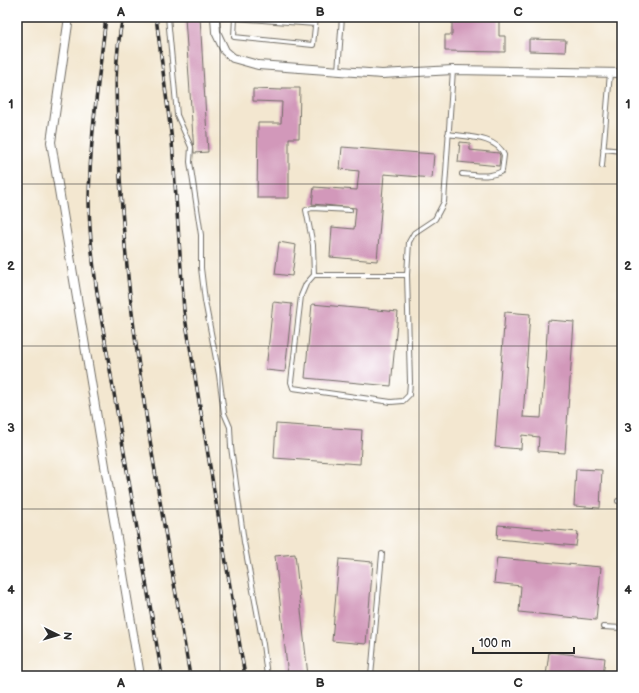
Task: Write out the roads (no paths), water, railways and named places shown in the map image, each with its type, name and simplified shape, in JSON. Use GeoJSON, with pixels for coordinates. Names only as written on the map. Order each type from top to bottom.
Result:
{"type":"FeatureCollection","features":[{"type":"Feature","properties":{"kind":"street"},"geometry":{"type":"LineString","coordinates":[[69,17],[50,142],[140,676]]}},
{"type":"Feature","properties":{"kind":"street"},"geometry":{"type":"LineString","coordinates":[[215,17],[216,32],[225,51],[233,58],[258,65],[382,74],[453,70],[622,73]]}},
{"type":"Feature","properties":{"kind":"lane"},"geometry":{"type":"LineString","coordinates":[[168,17],[177,115],[191,147],[190,162],[201,235],[201,268],[204,301],[219,375],[224,413],[230,427],[244,542],[263,644],[267,676]]}},
{"type":"Feature","properties":{"kind":"lane"},"geometry":{"type":"LineString","coordinates":[[315,24],[235,18],[234,37],[313,45],[316,17]]}},
{"type":"Feature","properties":{"kind":"lane"},"geometry":{"type":"LineString","coordinates":[[338,72],[342,17]]}},
{"type":"Feature","properties":{"kind":"lane"},"geometry":{"type":"LineString","coordinates":[[350,210],[312,208],[306,210],[312,245],[314,275],[306,284],[301,296],[291,382],[293,388],[391,402],[403,402],[409,395],[410,382],[407,275],[409,242],[414,233],[435,220],[444,202],[447,180],[448,134],[453,70]]}},
{"type":"Feature","properties":{"kind":"lane"},"geometry":{"type":"LineString","coordinates":[[602,166],[610,73]]}},
{"type":"Feature","properties":{"kind":"lane"},"geometry":{"type":"LineString","coordinates":[[448,134],[490,141],[498,145],[504,155],[502,171],[496,174],[487,176],[462,174]]}},
{"type":"Feature","properties":{"kind":"lane"},"geometry":{"type":"LineString","coordinates":[[603,149],[622,151]]}},
{"type":"Feature","properties":{"kind":"lane"},"geometry":{"type":"LineString","coordinates":[[314,275],[407,275]]}},
{"type":"Feature","properties":{"kind":"lane"},"geometry":{"type":"LineString","coordinates":[[371,676],[382,554]]}},
{"type":"Feature","properties":{"kind":"lane"},"geometry":{"type":"LineString","coordinates":[[603,626],[622,628]]}},
{"type":"Feature","properties":{"kind":"railway"},"geometry":{"type":"LineString","coordinates":[[106,17],[91,153],[89,211],[93,261],[98,299],[162,676]]}},
{"type":"Feature","properties":{"kind":"railway"},"geometry":{"type":"LineString","coordinates":[[123,17],[117,56],[116,97],[124,240],[148,427],[190,676]]}},
{"type":"Feature","properties":{"kind":"railway"},"geometry":{"type":"LineString","coordinates":[[156,17],[172,141],[184,311],[245,676]]}}]}
